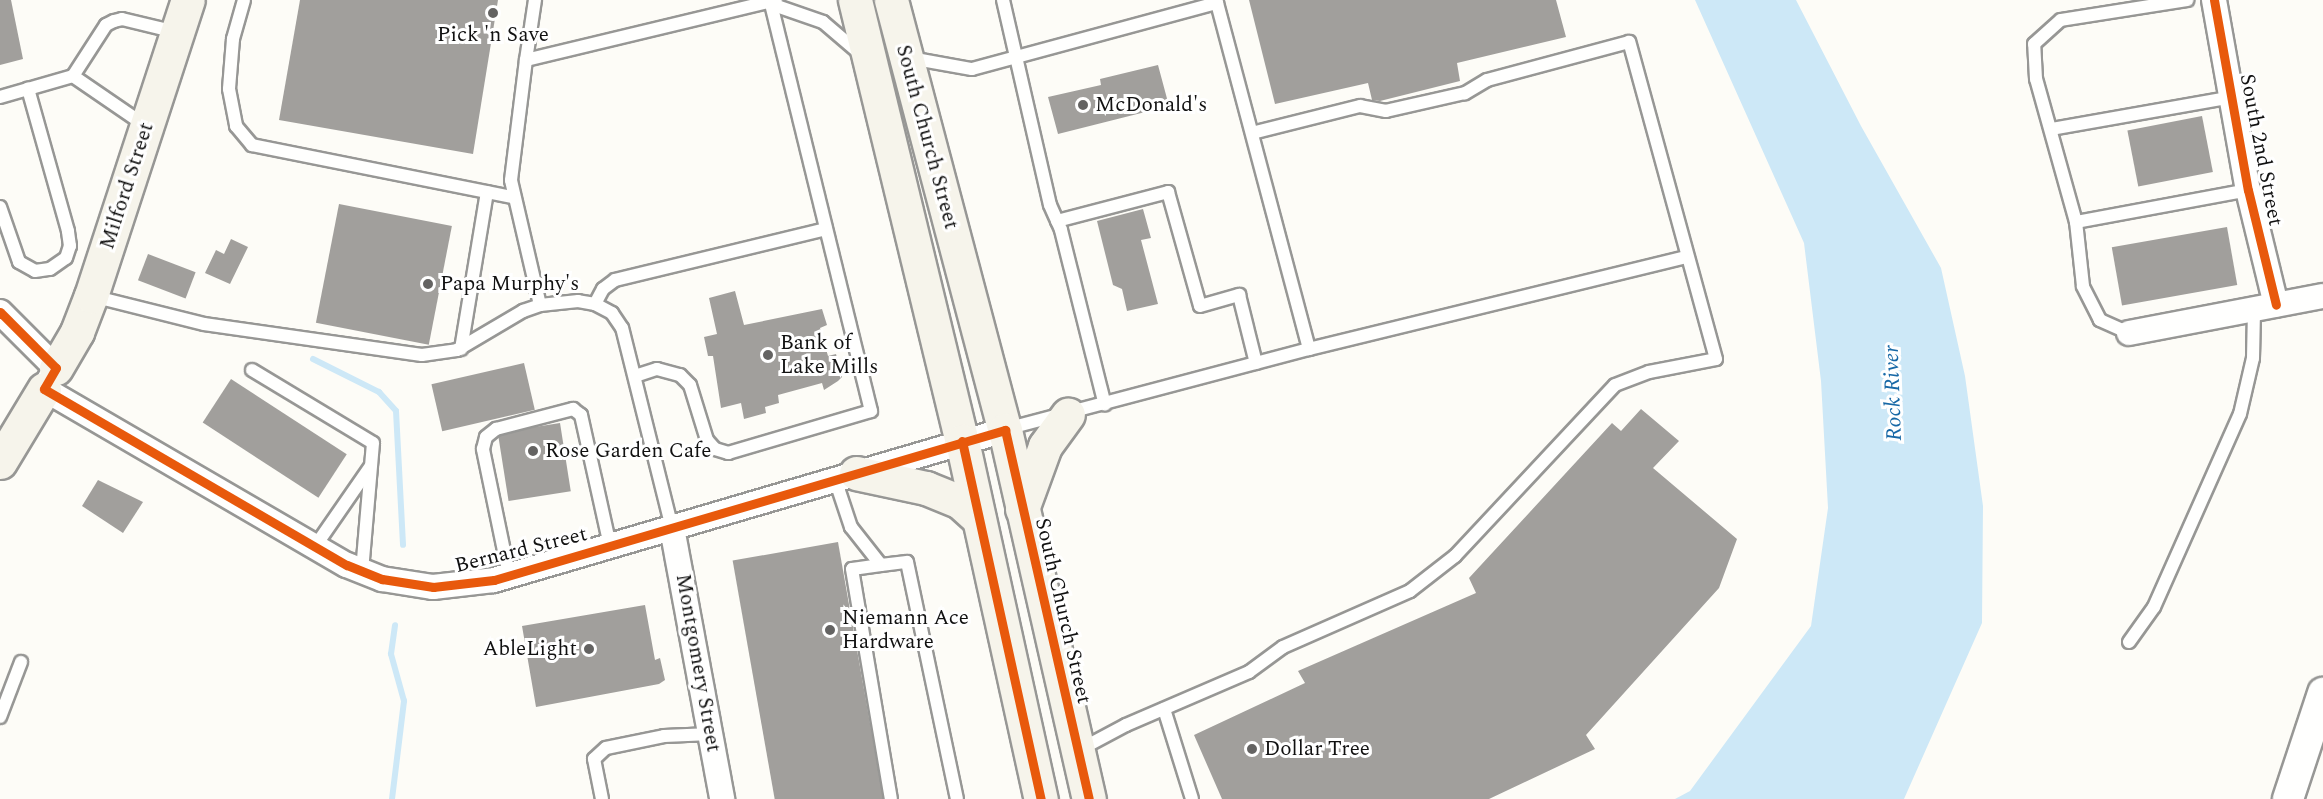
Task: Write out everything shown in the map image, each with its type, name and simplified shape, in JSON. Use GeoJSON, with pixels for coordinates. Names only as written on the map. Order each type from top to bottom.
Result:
{"type":"FeatureCollection","features":[{"type":"Feature","properties":{"kind":"main road","name":"Milford Street"},"geometry":{"type":"LineString","coordinates":[[0,462],[77,332],[91,296],[188,0]]}},
{"type":"Feature","properties":{"kind":"main road","name":"South Church Street"},"geometry":{"type":"LineString","coordinates":[[855,0],[962,441],[1041,799]]}},
{"type":"Feature","properties":{"kind":"main road","name":"South Church Street"},"geometry":{"type":"LineString","coordinates":[[891,0],[1005,430],[1089,799]]}},
{"type":"Feature","properties":{"kind":"main road"},"geometry":{"type":"LineString","coordinates":[[1022,509],[1045,446],[1068,414]]}},
{"type":"Feature","properties":{"kind":"main road"},"geometry":{"type":"LineString","coordinates":[[845,476],[926,488],[960,502],[979,519]]}},
{"type":"Feature","properties":{"kind":"street","name":"South 2nd Street"},"geometry":{"type":"LineString","coordinates":[[2214,0],[2233,97],[2265,308]]}},
{"type":"Feature","properties":{"kind":"street"},"geometry":{"type":"LineString","coordinates":[[2129,333],[2323,296]]}},
{"type":"Feature","properties":{"kind":"street","name":"Bernard Street"},"geometry":{"type":"LineString","coordinates":[[0,312],[50,378],[314,548],[382,579],[433,587],[509,575],[1005,430]]}},
{"type":"Feature","properties":{"kind":"street","name":"Montgomery Street"},"geometry":{"type":"LineString","coordinates":[[672,528],[722,799]]}},
{"type":"Feature","properties":{"kind":"street"},"geometry":{"type":"LineString","coordinates":[[2288,799],[2323,693]]}},
{"type":"Feature","properties":{"kind":"lane"},"geometry":{"type":"LineString","coordinates":[[244,0],[233,39],[229,88],[236,126],[252,145],[513,197]]}},
{"type":"Feature","properties":{"kind":"lane"},"geometry":{"type":"LineString","coordinates":[[535,0],[511,165],[513,197],[540,305]]}},
{"type":"Feature","properties":{"kind":"lane"},"geometry":{"type":"LineString","coordinates":[[1003,0],[1105,405]]}},
{"type":"Feature","properties":{"kind":"lane"},"geometry":{"type":"LineString","coordinates":[[2129,333],[2100,320],[2083,286],[2076,222],[2036,79],[2034,44],[2061,20],[2187,0]]}},
{"type":"Feature","properties":{"kind":"lane"},"geometry":{"type":"LineString","coordinates":[[526,60],[772,1],[806,15],[850,41],[873,74]]}},
{"type":"Feature","properties":{"kind":"lane"},"geometry":{"type":"LineString","coordinates":[[635,376],[657,369],[680,375],[690,385],[707,440],[715,449],[728,453],[871,411],[772,1]]}},
{"type":"Feature","properties":{"kind":"lane"},"geometry":{"type":"LineString","coordinates":[[906,57],[972,69],[1217,2],[1309,349]]}},
{"type":"Feature","properties":{"kind":"lane"},"geometry":{"type":"LineString","coordinates":[[0,97],[73,76],[106,25],[114,21],[122,19],[177,33]]}},
{"type":"Feature","properties":{"kind":"lane"},"geometry":{"type":"LineString","coordinates":[[1077,751],[1164,709],[1249,672],[1282,647],[1410,591],[1455,555],[1615,385],[1649,372],[1716,359],[1685,258],[1629,42],[1487,80],[1465,93],[1386,111],[1360,106],[1252,133]]}},
{"type":"Feature","properties":{"kind":"lane"},"geometry":{"type":"LineString","coordinates":[[73,76],[147,127]]}},
{"type":"Feature","properties":{"kind":"lane"},"geometry":{"type":"LineString","coordinates":[[0,207],[20,262],[35,271],[50,269],[66,258],[70,246],[68,231],[27,89]]}},
{"type":"Feature","properties":{"kind":"lane"},"geometry":{"type":"LineString","coordinates":[[2051,129],[2233,97]]}},
{"type":"Feature","properties":{"kind":"lane"},"geometry":{"type":"LineString","coordinates":[[2076,222],[2248,190]]}},
{"type":"Feature","properties":{"kind":"lane"},"geometry":{"type":"LineString","coordinates":[[461,349],[487,192]]}},
{"type":"Feature","properties":{"kind":"lane"},"geometry":{"type":"LineString","coordinates":[[1057,221],[1168,192],[1200,306],[1239,295],[1256,363]]}},
{"type":"Feature","properties":{"kind":"lane"},"geometry":{"type":"LineString","coordinates":[[595,304],[603,288],[615,280],[826,230]]}},
{"type":"Feature","properties":{"kind":"lane"},"geometry":{"type":"LineString","coordinates":[[1005,430],[1309,349],[1685,258]]}},
{"type":"Feature","properties":{"kind":"lane"},"geometry":{"type":"LineString","coordinates":[[91,296],[204,324],[422,355],[461,349],[523,310],[540,305],[578,301],[595,304],[612,313],[622,328],[672,528]]}},
{"type":"Feature","properties":{"kind":"lane"},"geometry":{"type":"LineString","coordinates":[[2129,642],[2154,607],[2240,414],[2265,308]]}},
{"type":"Feature","properties":{"kind":"lane"},"geometry":{"type":"LineString","coordinates":[[252,370],[373,443],[362,571]]}},
{"type":"Feature","properties":{"kind":"lane"},"geometry":{"type":"LineString","coordinates":[[509,575],[483,449],[486,437],[496,429],[573,409],[581,415],[610,546]]}},
{"type":"Feature","properties":{"kind":"lane"},"geometry":{"type":"LineString","coordinates":[[314,548],[371,466]]}},
{"type":"Feature","properties":{"kind":"lane"},"geometry":{"type":"LineString","coordinates":[[845,476],[851,527],[881,565]]}},
{"type":"Feature","properties":{"kind":"lane"},"geometry":{"type":"LineString","coordinates":[[891,799],[852,569],[907,562],[957,799]]}},
{"type":"Feature","properties":{"kind":"lane"},"geometry":{"type":"LineString","coordinates":[[0,717],[21,662]]}},
{"type":"Feature","properties":{"kind":"lane"},"geometry":{"type":"LineString","coordinates":[[1164,709],[1192,799]]}},
{"type":"Feature","properties":{"kind":"lane"},"geometry":{"type":"LineString","coordinates":[[602,799],[594,759],[606,748],[664,736],[711,734]]}},
{"type":"Feature","properties":{"kind":"water","name":"Rock River"},"geometry":{"type":"Polygon","coordinates":[[[1695,0],[1796,0],[1861,126],[1941,268],[1965,376],[1983,506],[1982,623],[1904,799],[1675,799],[1690,791],[1811,626],[1828,508],[1821,381],[1804,243],[1695,0]]]}},
{"type":"Feature","properties":{"kind":"building"},"geometry":{"type":"Polygon","coordinates":[[[0,0],[11,0],[23,59],[0,65],[0,0]]]}},
{"type":"Feature","properties":{"kind":"building"},"geometry":{"type":"Polygon","coordinates":[[[300,0],[498,0],[473,154],[279,120],[300,0]]]}},
{"type":"Feature","properties":{"kind":"building"},"geometry":{"type":"Polygon","coordinates":[[[1249,0],[1556,0],[1566,37],[1457,63],[1460,81],[1380,101],[1372,100],[1368,83],[1275,104],[1249,0]]]}},
{"type":"Feature","properties":{"kind":"building"},"geometry":{"type":"Polygon","coordinates":[[[1158,65],[1169,106],[1058,134],[1048,97],[1101,85],[1100,79],[1158,65]]]}},
{"type":"Feature","properties":{"kind":"building"},"geometry":{"type":"Polygon","coordinates":[[[2202,116],[2213,172],[2138,186],[2127,131],[2202,116]]]}},
{"type":"Feature","properties":{"kind":"building"},"geometry":{"type":"Polygon","coordinates":[[[339,204],[452,226],[429,345],[316,323],[339,204]]]}},
{"type":"Feature","properties":{"kind":"building"},"geometry":{"type":"Polygon","coordinates":[[[1143,209],[1151,238],[1141,240],[1158,304],[1127,311],[1122,289],[1113,285],[1097,221],[1143,209]]]}},
{"type":"Feature","properties":{"kind":"building"},"geometry":{"type":"Polygon","coordinates":[[[2227,227],[2237,285],[2122,305],[2112,247],[2227,227]]]}},
{"type":"Feature","properties":{"kind":"building"},"geometry":{"type":"Polygon","coordinates":[[[231,239],[248,247],[230,284],[205,273],[216,250],[224,254],[231,239]]]}},
{"type":"Feature","properties":{"kind":"building"},"geometry":{"type":"Polygon","coordinates":[[[148,254],[196,272],[186,298],[138,280],[148,254]]]}},
{"type":"Feature","properties":{"kind":"building","name":"Bank of Lake Mills"},"geometry":{"type":"Polygon","coordinates":[[[735,291],[744,325],[822,309],[827,325],[820,328],[828,356],[836,354],[842,377],[824,390],[822,383],[778,395],[779,403],[765,407],[766,413],[744,419],[741,403],[721,408],[713,356],[708,356],[704,337],[717,334],[709,298],[735,291]]]}},
{"type":"Feature","properties":{"kind":"building"},"geometry":{"type":"Polygon","coordinates":[[[524,363],[535,410],[442,431],[431,384],[524,363]]]}},
{"type":"Feature","properties":{"kind":"building"},"geometry":{"type":"Polygon","coordinates":[[[231,379],[347,454],[318,498],[203,423],[231,379]]]}},
{"type":"Feature","properties":{"kind":"building"},"geometry":{"type":"Polygon","coordinates":[[[1641,409],[1679,441],[1653,468],[1737,539],[1719,588],[1586,735],[1595,749],[1489,799],[1222,799],[1194,735],[1305,683],[1298,671],[1476,593],[1469,578],[1612,423],[1621,431],[1641,409]]]}},
{"type":"Feature","properties":{"kind":"building","name":"Rose Garden Cafe"},"geometry":{"type":"Polygon","coordinates":[[[560,423],[571,491],[509,501],[498,433],[560,423]]]}},
{"type":"Feature","properties":{"kind":"building"},"geometry":{"type":"Polygon","coordinates":[[[98,480],[143,502],[123,533],[82,506],[98,480]]]}},
{"type":"Feature","properties":{"kind":"building"},"geometry":{"type":"Polygon","coordinates":[[[838,542],[883,799],[775,799],[733,561],[838,542]]]}},
{"type":"Feature","properties":{"kind":"building"},"geometry":{"type":"Polygon","coordinates":[[[645,605],[655,660],[660,658],[665,680],[659,684],[536,707],[522,626],[645,605]]]}},
{"type":"Feature","properties":{"kind":"waterway"},"geometry":{"type":"LineString","coordinates":[[313,359],[379,392],[396,411],[403,545]]}},
{"type":"Feature","properties":{"kind":"waterway"},"geometry":{"type":"LineString","coordinates":[[392,799],[404,701],[391,654],[395,625]]}},
{"type":"Feature","properties":{"kind":"cycle path"},"geometry":{"type":"LineString","coordinates":[[2214,0],[2248,190],[2276,305]]}},
{"type":"Feature","properties":{"kind":"cycle path"},"geometry":{"type":"LineString","coordinates":[[0,312],[56,368],[44,389],[347,565],[382,579],[433,587],[494,580],[1005,430],[1089,799]]}},
{"type":"Feature","properties":{"kind":"cycle path"},"geometry":{"type":"LineString","coordinates":[[962,441],[1041,799]]}},
{"type":"Feature","properties":{"kind":"place","name":"Pick 'n Save"},"geometry":{"type":"Point","coordinates":[493,13]}},
{"type":"Feature","properties":{"kind":"place","name":"McDonald's"},"geometry":{"type":"Point","coordinates":[1083,105]}},
{"type":"Feature","properties":{"kind":"place","name":"Papa Murphy's"},"geometry":{"type":"Point","coordinates":[428,284]}},
{"type":"Feature","properties":{"kind":"place","name":"Bank of Lake Mills"},"geometry":{"type":"Point","coordinates":[768,355]}},
{"type":"Feature","properties":{"kind":"place","name":"Rose Garden Cafe"},"geometry":{"type":"Point","coordinates":[533,451]}},
{"type":"Feature","properties":{"kind":"place","name":"Niemann Ace Hardware"},"geometry":{"type":"Point","coordinates":[830,630]}},
{"type":"Feature","properties":{"kind":"place","name":"AbleLight"},"geometry":{"type":"Point","coordinates":[589,649]}},
{"type":"Feature","properties":{"kind":"place","name":"Dollar Tree"},"geometry":{"type":"Point","coordinates":[1252,749]}}]}
